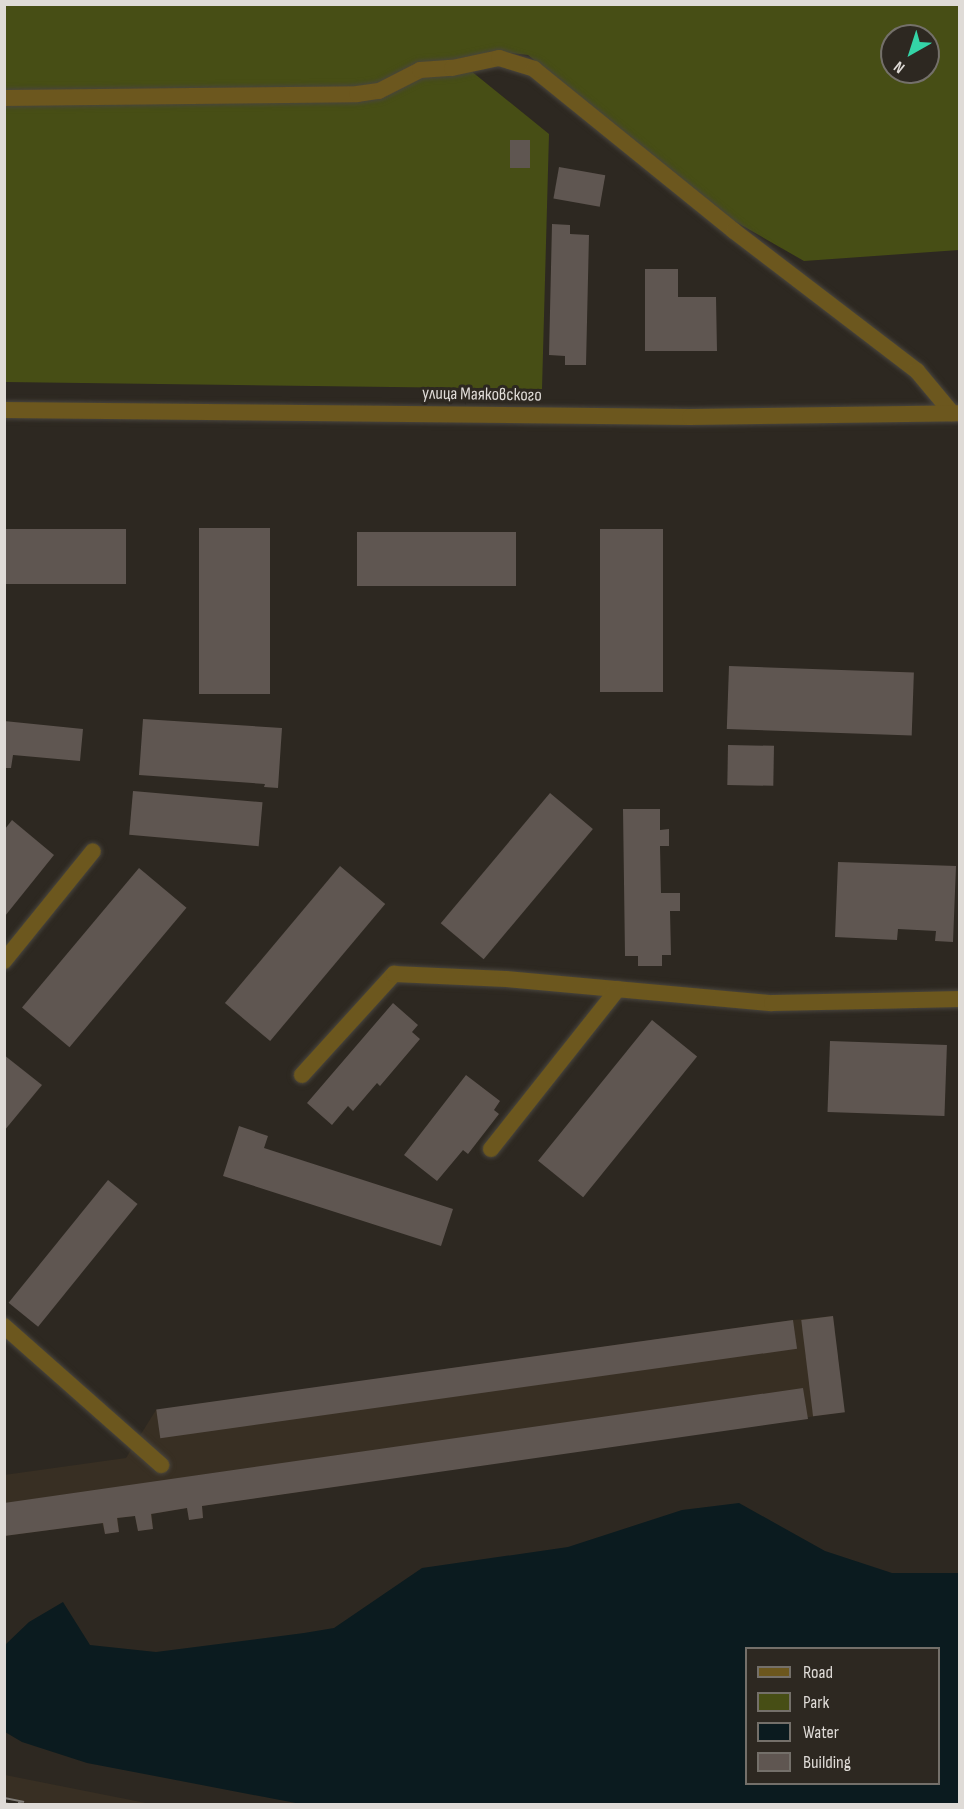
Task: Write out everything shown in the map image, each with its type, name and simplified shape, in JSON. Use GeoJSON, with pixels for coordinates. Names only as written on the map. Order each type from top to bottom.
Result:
{"type":"FeatureCollection","features":[{"type":"Feature","properties":{"kind":"street"},"geometry":{"type":"LineString","coordinates":[[4,98],[357,94],[379,92],[420,70],[452,68],[500,58],[534,69],[678,187],[917,371],[956,413]]}},
{"type":"Feature","properties":{"kind":"street","name":"улица Маяковского"},"geometry":{"type":"LineString","coordinates":[[4,410],[690,417],[956,413]]}},
{"type":"Feature","properties":{"kind":"street"},"geometry":{"type":"LineString","coordinates":[[4,961],[93,850]]}},
{"type":"Feature","properties":{"kind":"street"},"geometry":{"type":"LineString","coordinates":[[302,1075],[394,974],[506,979],[772,1003],[960,999]]}},
{"type":"Feature","properties":{"kind":"street"},"geometry":{"type":"LineString","coordinates":[[491,1149],[618,989]]}},
{"type":"Feature","properties":{"kind":"street"},"geometry":{"type":"LineString","coordinates":[[4,1326],[161,1465]]}},
{"type":"Feature","properties":{"kind":"shaded area"},"geometry":{"type":"Polygon","coordinates":[[[833,1316],[844,1412],[202,1506],[203,1518],[189,1520],[187,1508],[152,1514],[153,1529],[138,1531],[135,1516],[118,1518],[119,1532],[105,1534],[102,1523],[5,1536],[4,1475],[126,1458],[156,1410],[833,1316]]]}},
{"type":"Feature","properties":{"kind":"shaded area"},"geometry":{"type":"Polygon","coordinates":[[[5,1775],[151,1804],[5,1804],[5,1775]]]}},
{"type":"Feature","properties":{"kind":"green space"},"geometry":{"type":"Polygon","coordinates":[[[5,5],[959,5],[959,250],[804,261],[729,218],[528,55],[492,51],[460,62],[549,134],[542,389],[5,382],[5,5]]]}},
{"type":"Feature","properties":{"kind":"water"},"geometry":{"type":"Polygon","coordinates":[[[739,1503],[825,1551],[892,1573],[959,1573],[959,1804],[301,1804],[87,1763],[22,1742],[5,1732],[5,1645],[29,1622],[63,1602],[90,1645],[156,1652],[334,1628],[422,1568],[568,1547],[682,1510],[739,1503]]]}},
{"type":"Feature","properties":{"kind":"building"},"geometry":{"type":"Polygon","coordinates":[[[510,140],[530,140],[530,168],[510,168],[510,140]]]}},
{"type":"Feature","properties":{"kind":"building"},"geometry":{"type":"Polygon","coordinates":[[[559,167],[605,175],[600,207],[553,199],[559,167]]]}},
{"type":"Feature","properties":{"kind":"building"},"geometry":{"type":"Polygon","coordinates":[[[552,224],[570,225],[570,234],[589,235],[586,365],[565,365],[565,356],[549,355],[552,224]]]}},
{"type":"Feature","properties":{"kind":"building"},"geometry":{"type":"Polygon","coordinates":[[[645,269],[678,269],[678,297],[716,297],[717,351],[645,351],[645,269]]]}},
{"type":"Feature","properties":{"kind":"building"},"geometry":{"type":"Polygon","coordinates":[[[199,528],[270,528],[270,694],[199,694],[199,528]]]}},
{"type":"Feature","properties":{"kind":"building"},"geometry":{"type":"Polygon","coordinates":[[[4,529],[126,529],[126,584],[4,584],[4,529]]]}},
{"type":"Feature","properties":{"kind":"building"},"geometry":{"type":"Polygon","coordinates":[[[600,529],[663,529],[663,692],[600,692],[600,529]]]}},
{"type":"Feature","properties":{"kind":"building"},"geometry":{"type":"Polygon","coordinates":[[[357,532],[516,532],[516,586],[357,586],[357,532]]]}},
{"type":"Feature","properties":{"kind":"building"},"geometry":{"type":"Polygon","coordinates":[[[729,666],[914,672],[912,735],[727,729],[729,666]]]}},
{"type":"Feature","properties":{"kind":"building"},"geometry":{"type":"Polygon","coordinates":[[[143,719],[282,728],[278,788],[264,787],[265,784],[139,775],[143,719]]]}},
{"type":"Feature","properties":{"kind":"building"},"geometry":{"type":"Polygon","coordinates":[[[4,721],[83,729],[80,761],[13,755],[11,768],[4,768],[4,721]]]}},
{"type":"Feature","properties":{"kind":"building"},"geometry":{"type":"Polygon","coordinates":[[[728,745],[774,746],[773,786],[727,785],[728,745]]]}},
{"type":"Feature","properties":{"kind":"building"},"geometry":{"type":"Polygon","coordinates":[[[133,791],[263,802],[259,846],[129,835],[133,791]]]}},
{"type":"Feature","properties":{"kind":"building"},"geometry":{"type":"Polygon","coordinates":[[[550,793],[593,829],[484,959],[441,923],[550,793]]]}},
{"type":"Feature","properties":{"kind":"building"},"geometry":{"type":"Polygon","coordinates":[[[623,809],[660,809],[660,830],[669,829],[669,846],[660,846],[661,893],[680,893],[680,911],[670,911],[671,955],[662,955],[662,966],[638,966],[638,956],[625,956],[623,809]]]}},
{"type":"Feature","properties":{"kind":"building"},"geometry":{"type":"Polygon","coordinates":[[[12,820],[54,855],[5,916],[5,829],[12,820]]]}},
{"type":"Feature","properties":{"kind":"building"},"geometry":{"type":"Polygon","coordinates":[[[838,862],[956,866],[953,942],[935,941],[936,931],[898,929],[897,940],[835,937],[838,862]]]}},
{"type":"Feature","properties":{"kind":"building"},"geometry":{"type":"Polygon","coordinates":[[[340,866],[385,904],[270,1041],[225,1003],[340,866]]]}},
{"type":"Feature","properties":{"kind":"building"},"geometry":{"type":"Polygon","coordinates":[[[139,868],[186,908],[70,1047],[22,1007],[139,868]]]}},
{"type":"Feature","properties":{"kind":"building"},"geometry":{"type":"Polygon","coordinates":[[[393,1003],[418,1025],[412,1032],[420,1039],[380,1086],[377,1083],[353,1111],[348,1106],[332,1125],[307,1103],[393,1003]]]}},
{"type":"Feature","properties":{"kind":"building"},"geometry":{"type":"Polygon","coordinates":[[[652,1020],[697,1057],[583,1197],[538,1161],[652,1020]]]}},
{"type":"Feature","properties":{"kind":"building"},"geometry":{"type":"Polygon","coordinates":[[[830,1041],[947,1045],[944,1116],[828,1112],[830,1041]]]}},
{"type":"Feature","properties":{"kind":"building"},"geometry":{"type":"Polygon","coordinates":[[[4,1055],[42,1085],[4,1131],[4,1055]]]}},
{"type":"Feature","properties":{"kind":"building"},"geometry":{"type":"Polygon","coordinates":[[[466,1075],[500,1101],[494,1110],[499,1114],[468,1154],[463,1150],[437,1181],[404,1155],[466,1075]]]}},
{"type":"Feature","properties":{"kind":"building"},"geometry":{"type":"Polygon","coordinates":[[[239,1126],[268,1136],[264,1148],[453,1209],[441,1246],[223,1176],[239,1126]]]}},
{"type":"Feature","properties":{"kind":"building"},"geometry":{"type":"Polygon","coordinates":[[[108,1180],[138,1204],[38,1327],[9,1303],[108,1180]]]}},
{"type":"Feature","properties":{"kind":"building"},"geometry":{"type":"Polygon","coordinates":[[[833,1316],[845,1412],[813,1416],[801,1320],[833,1316]]]}},
{"type":"Feature","properties":{"kind":"building"},"geometry":{"type":"Polygon","coordinates":[[[793,1320],[797,1349],[160,1438],[156,1409],[793,1320]]]}},
{"type":"Feature","properties":{"kind":"building"},"geometry":{"type":"Polygon","coordinates":[[[803,1388],[808,1419],[202,1506],[203,1518],[189,1520],[187,1508],[151,1514],[153,1529],[138,1531],[135,1516],[117,1518],[119,1532],[105,1534],[103,1523],[4,1536],[4,1503],[803,1388]]]}},
{"type":"Feature","properties":{"kind":"railway"},"geometry":{"type":"LineString","coordinates":[[4,1800],[24,1804]]}}]}
